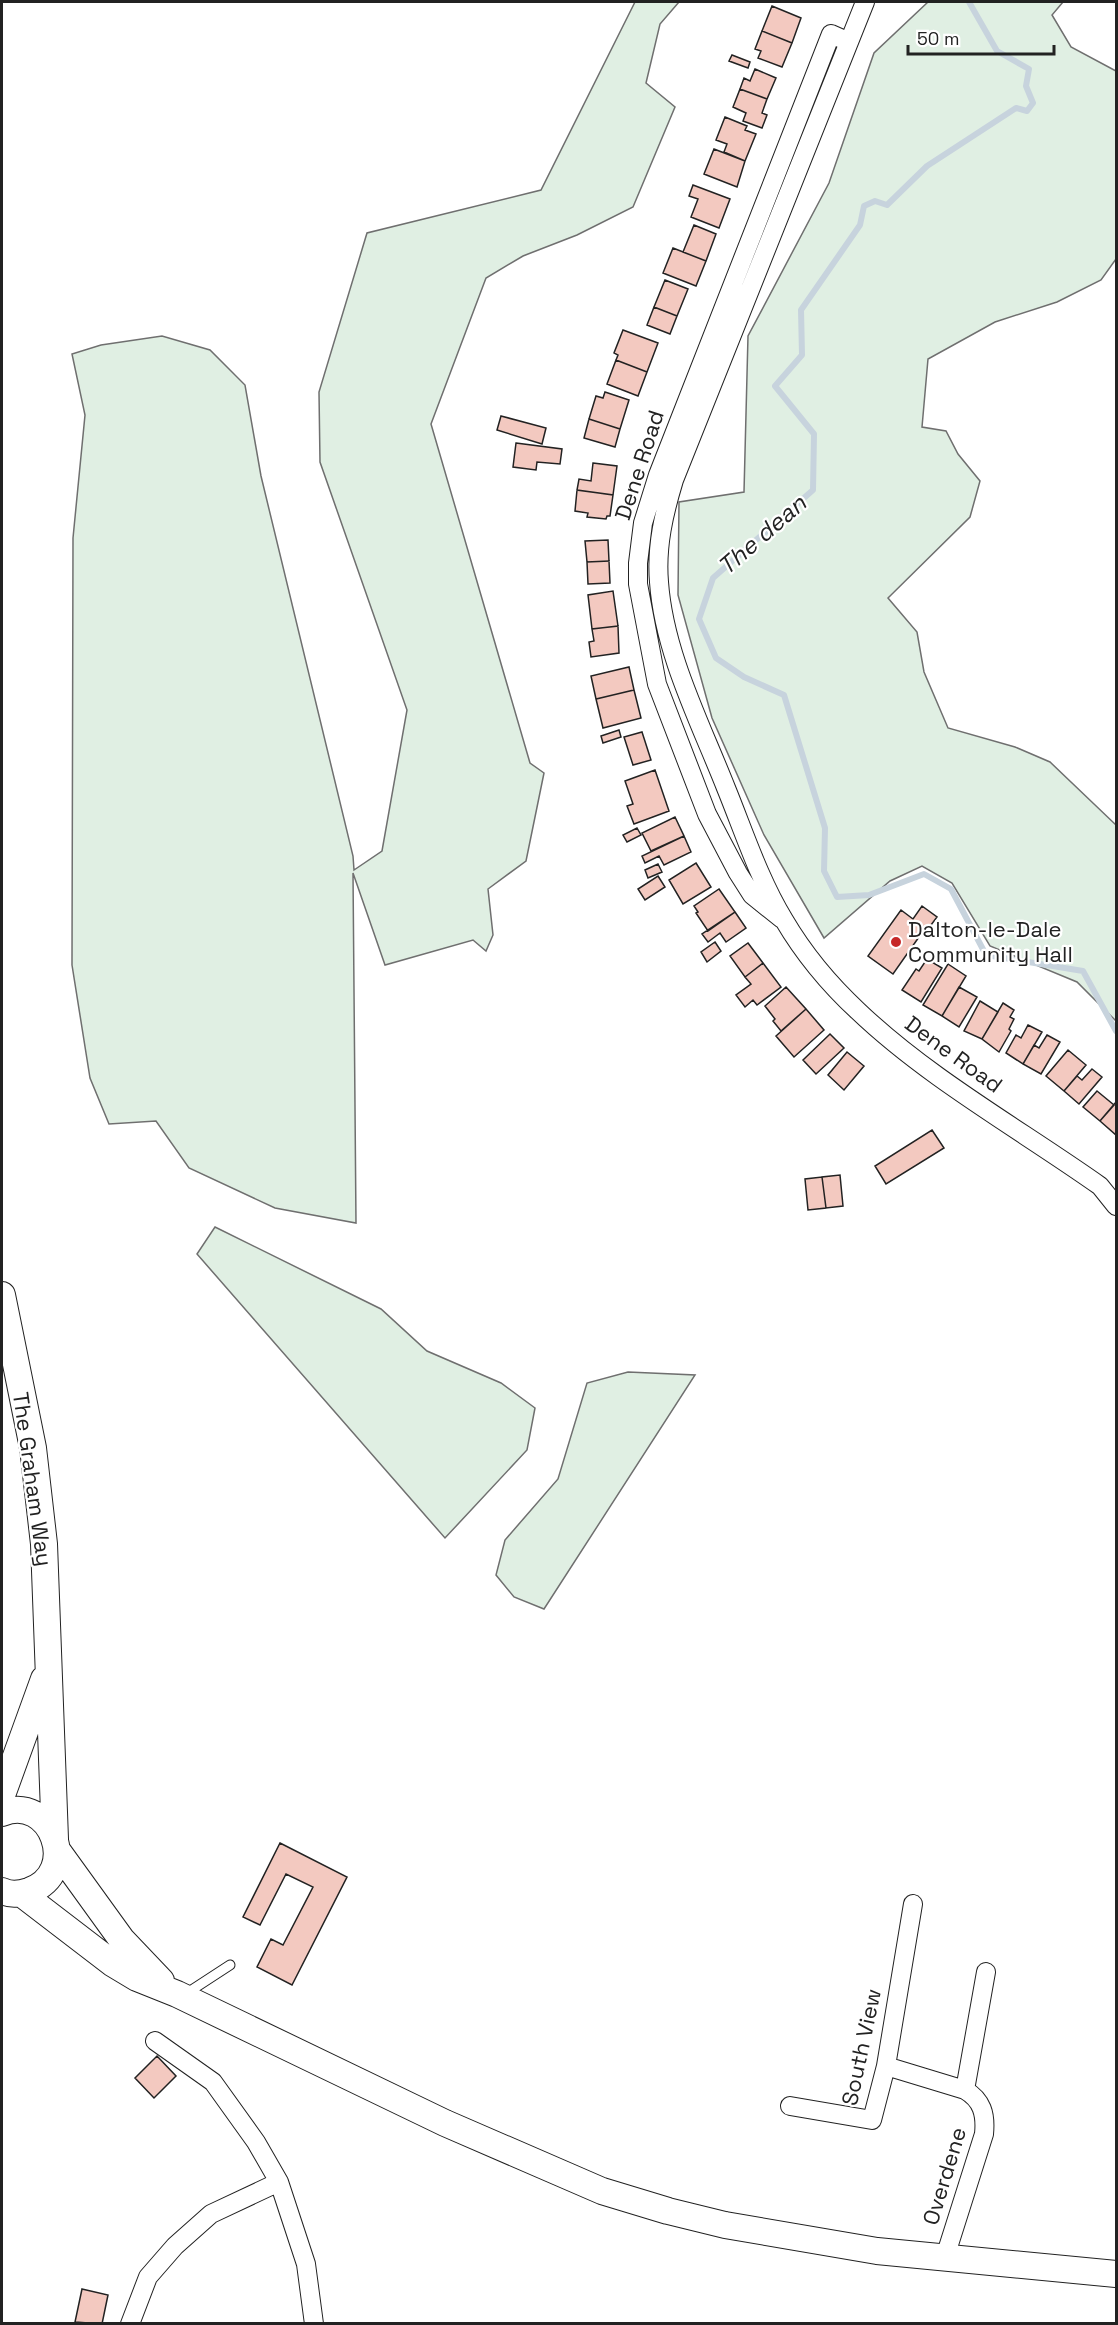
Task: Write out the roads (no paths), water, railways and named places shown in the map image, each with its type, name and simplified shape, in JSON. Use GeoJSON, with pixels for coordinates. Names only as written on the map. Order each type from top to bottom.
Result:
{"type":"FeatureCollection","features":[{"type":"Feature","properties":{"kind":"main road","name":"The Graham Way"},"geometry":{"type":"LineString","coordinates":[[2,1295],[33,1448],[44,1544],[56,1845]]}},
{"type":"Feature","properties":{"kind":"main road","name":"The Graham Way"},"geometry":{"type":"LineString","coordinates":[[2,1795],[49,1664]]}},
{"type":"Feature","properties":{"kind":"main road"},"geometry":{"type":"LineString","coordinates":[[2,1813],[24,1811],[39,1817],[51,1829],[56,1845],[122,1940],[146,1968],[180,1995]]}},
{"type":"Feature","properties":{"kind":"main road"},"geometry":{"type":"LineString","coordinates":[[12,1892],[37,1888],[48,1878],[55,1865],[56,1845]]}},
{"type":"Feature","properties":{"kind":"main road"},"geometry":{"type":"LineString","coordinates":[[12,1892],[112,1964],[138,1978],[180,1995],[445,2122],[602,2191],[725,2225],[877,2251],[1116,2274]]}},
{"type":"Feature","properties":{"kind":"street","name":"Dene Road"},"geometry":{"type":"LineString","coordinates":[[783,920],[752,895],[707,814],[667,714],[649,652],[638,584],[642,529],[666,477],[770,213],[804,152],[865,2]]}},
{"type":"Feature","properties":{"kind":"street","name":"Dene Road"},"geometry":{"type":"LineString","coordinates":[[770,213],[787,144],[831,34],[849,42]]}},
{"type":"Feature","properties":{"kind":"street","name":"Dene Road"},"geometry":{"type":"LineString","coordinates":[[666,477],[660,532],[659,582],[678,667],[754,857],[783,920],[822,974],[858,1012],[910,1055],[1100,1186],[1116,1206]]}},
{"type":"Feature","properties":{"kind":"street","name":"South View"},"geometry":{"type":"LineString","coordinates":[[790,2106],[872,2120],[886,2066],[913,1904]]}},
{"type":"Feature","properties":{"kind":"street"},"geometry":{"type":"LineString","coordinates":[[886,2066],[964,2090],[986,1972]]}},
{"type":"Feature","properties":{"kind":"street"},"geometry":{"type":"LineString","coordinates":[[155,2041],[213,2082],[256,2142],[279,2182],[306,2264],[314,2324]]}},
{"type":"Feature","properties":{"kind":"street","name":"Overdene"},"geometry":{"type":"LineString","coordinates":[[945,2257],[984,2134],[985,2119],[982,2108],[976,2097],[964,2090]]}},
{"type":"Feature","properties":{"kind":"street"},"geometry":{"type":"LineString","coordinates":[[130,2324],[148,2277],[176,2246],[212,2214],[279,2182]]}},
{"type":"Feature","properties":{"kind":"lane"},"geometry":{"type":"LineString","coordinates":[[811,84],[829,91]]}},
{"type":"Feature","properties":{"kind":"lane"},"geometry":{"type":"LineString","coordinates":[[787,144],[804,152]]}},
{"type":"Feature","properties":{"kind":"lane"},"geometry":{"type":"LineString","coordinates":[[642,529],[660,532]]}},
{"type":"Feature","properties":{"kind":"lane"},"geometry":{"type":"LineString","coordinates":[[638,584],[659,582]]}},
{"type":"Feature","properties":{"kind":"lane"},"geometry":{"type":"LineString","coordinates":[[649,652],[673,646]]}},
{"type":"Feature","properties":{"kind":"lane"},"geometry":{"type":"LineString","coordinates":[[180,1995],[230,1965]]}},
{"type":"Feature","properties":{"kind":"waterway","name":"The dean"},"geometry":{"type":"LineString","coordinates":[[969,2],[997,51],[1029,69],[1026,86],[1033,103],[1027,111],[1016,108],[927,166],[887,205],[875,201],[864,206],[860,225],[801,310],[802,355],[775,386],[814,434],[813,490],[713,578],[699,619],[716,658],[744,677],[784,695],[825,828],[824,871],[837,897],[869,895],[924,874],[951,889],[986,955],[1083,971],[1116,1031]]}},
{"type":"Feature","properties":{"kind":"place","name":"Dalton-le-Dale Community Hall"},"geometry":{"type":"Point","coordinates":[896,942]}}]}
